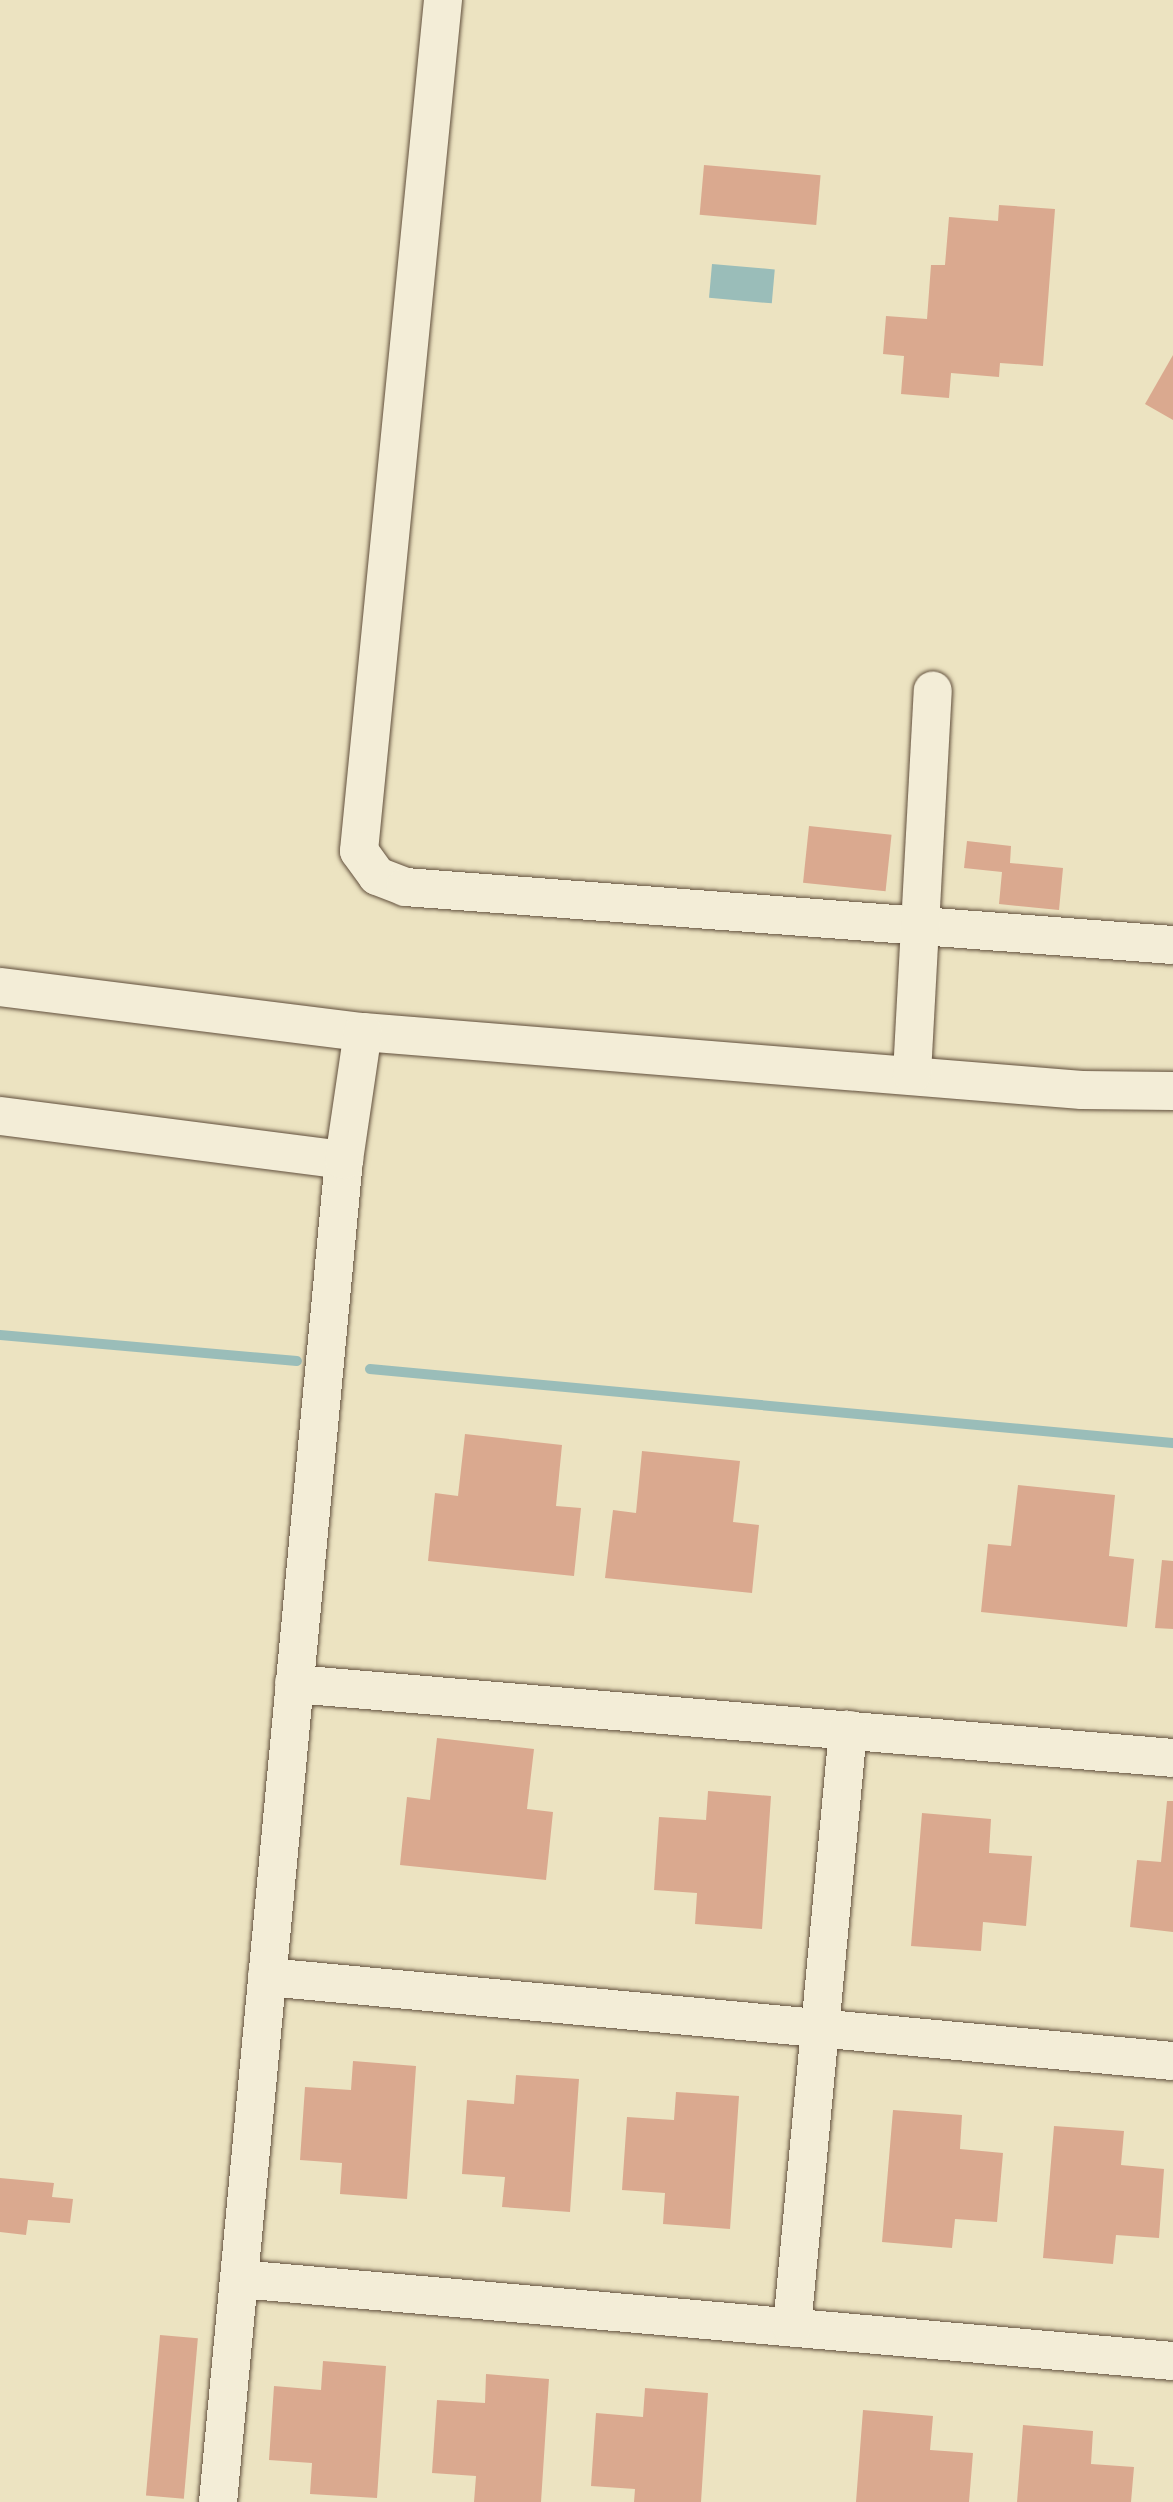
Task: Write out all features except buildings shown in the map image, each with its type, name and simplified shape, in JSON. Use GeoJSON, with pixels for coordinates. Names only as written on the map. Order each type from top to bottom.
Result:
{"type":"FeatureCollection","features":[{"type":"Feature","properties":{"kind":"street"},"geometry":{"type":"LineString","coordinates":[[443,0],[359,851],[377,876],[405,887],[1173,944]]}},
{"type":"Feature","properties":{"kind":"street"},"geometry":{"type":"LineString","coordinates":[[912,1074],[918,925],[933,691]]}},
{"type":"Feature","properties":{"kind":"street"},"geometry":{"type":"LineString","coordinates":[[0,987],[363,1032],[1173,1091]]}},
{"type":"Feature","properties":{"kind":"street"},"geometry":{"type":"LineString","coordinates":[[218,2502],[344,1160],[363,1032]]}},
{"type":"Feature","properties":{"kind":"street"},"geometry":{"type":"LineString","coordinates":[[0,1116],[344,1160]]}},
{"type":"Feature","properties":{"kind":"street"},"geometry":{"type":"LineString","coordinates":[[294,1684],[1173,1758]]}},
{"type":"Feature","properties":{"kind":"street"},"geometry":{"type":"LineString","coordinates":[[792,2327],[848,1730]]}},
{"type":"Feature","properties":{"kind":"street"},"geometry":{"type":"LineString","coordinates":[[267,1977],[1173,2060]]}},
{"type":"Feature","properties":{"kind":"street"},"geometry":{"type":"LineString","coordinates":[[239,2279],[1173,2361]]}},
{"type":"Feature","properties":{"kind":"water"},"geometry":{"type":"Polygon","coordinates":[[[712,264],[775,269],[772,303],[709,298],[712,264]]]}},
{"type":"Feature","properties":{"kind":"waterway"},"geometry":{"type":"LineString","coordinates":[[0,1335],[297,1361]]}},
{"type":"Feature","properties":{"kind":"waterway"},"geometry":{"type":"LineString","coordinates":[[370,1369],[1173,1443]]}}]}
